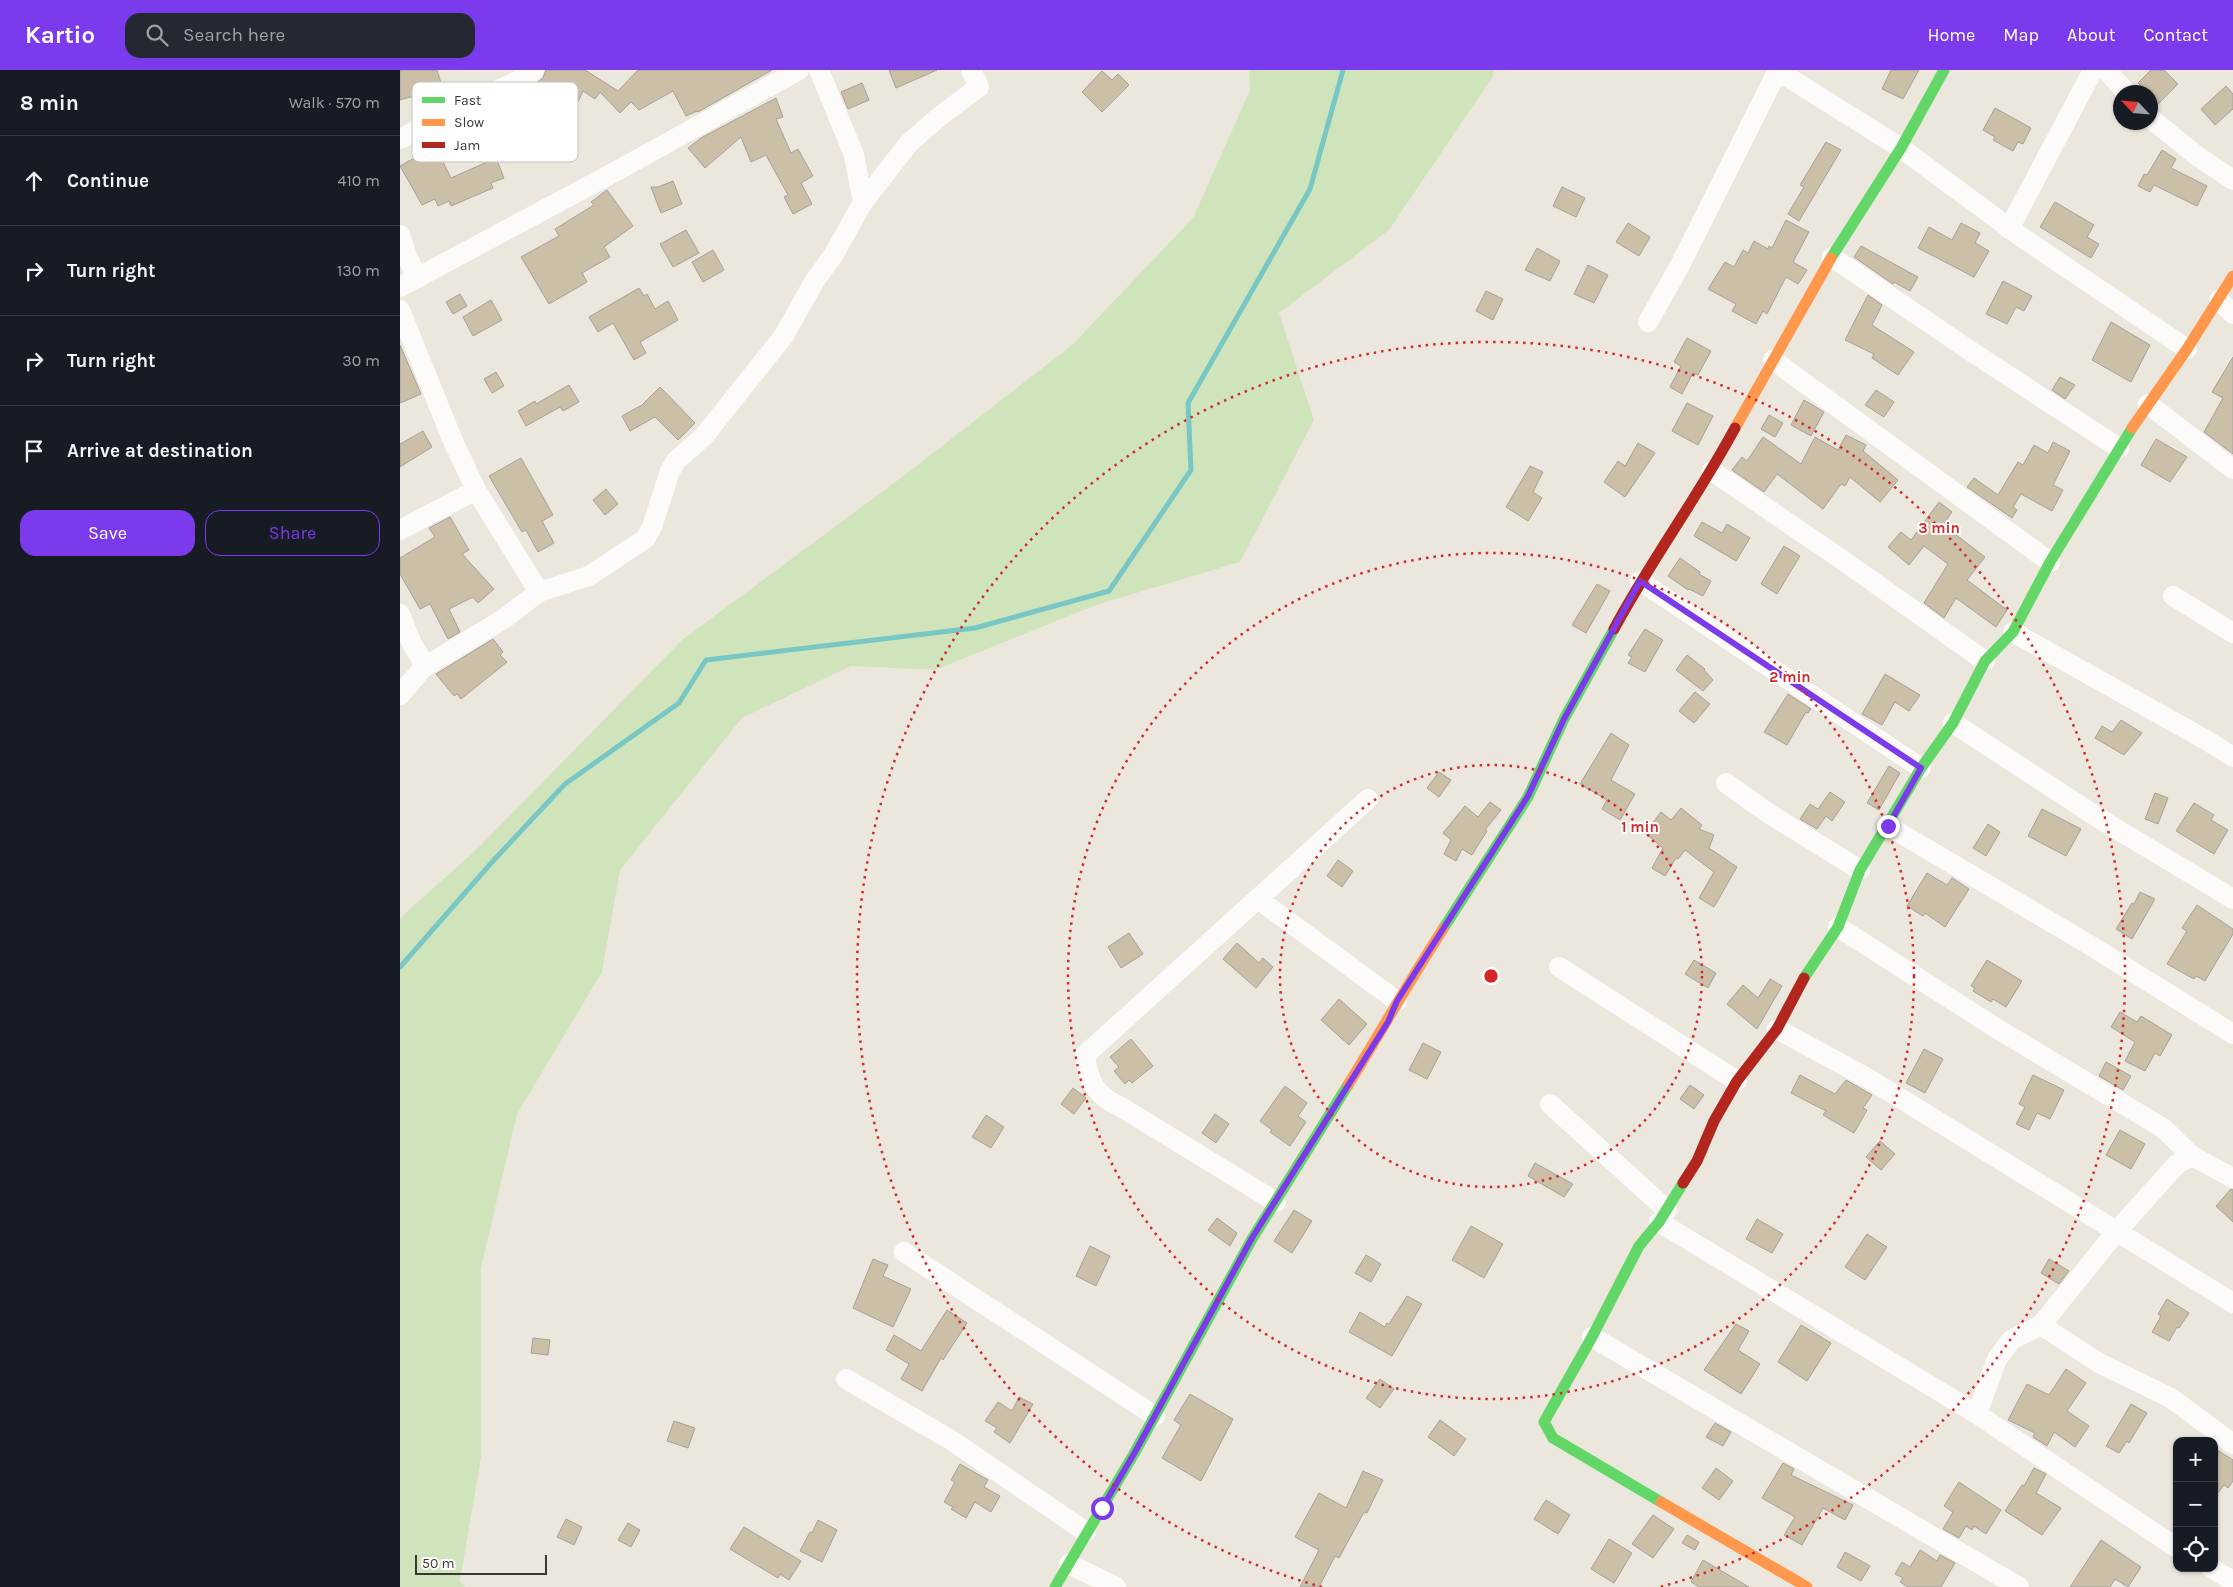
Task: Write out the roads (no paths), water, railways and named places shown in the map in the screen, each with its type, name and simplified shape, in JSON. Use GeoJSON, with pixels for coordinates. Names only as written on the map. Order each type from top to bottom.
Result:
{"type":"FeatureCollection","features":[{"type":"Feature","properties":{"kind":"street"},"geometry":{"type":"LineString","coordinates":[[515,82],[529,75],[534,70]]}},
{"type":"Feature","properties":{"kind":"street"},"geometry":{"type":"LineString","coordinates":[[400,235],[408,259],[409,282],[622,168],[799,70]]}},
{"type":"Feature","properties":{"kind":"street"},"geometry":{"type":"LineString","coordinates":[[818,70],[854,156],[863,202]]}},
{"type":"Feature","properties":{"kind":"street"},"geometry":{"type":"LineString","coordinates":[[400,695],[423,668],[505,618],[538,592],[589,576],[645,540],[652,527],[670,471],[676,461],[704,436],[783,337],[814,282],[834,254],[863,202],[909,144],[939,117],[978,88],[971,70]]}},
{"type":"Feature","properties":{"kind":"street"},"geometry":{"type":"LineString","coordinates":[[1648,322],[1679,267],[1778,70],[1901,148],[2009,229],[2187,349]]}},
{"type":"Feature","properties":{"kind":"street"},"geometry":{"type":"LineString","coordinates":[[1055,1587],[1086,1532],[1129,1464],[1252,1238],[1388,1022],[1397,1001],[1528,796],[1564,719],[1640,581],[1712,472],[1832,257],[1901,148],[1944,70]]}},
{"type":"Feature","properties":{"kind":"street"},"geometry":{"type":"LineString","coordinates":[[2009,229],[2093,70]]}},
{"type":"Feature","properties":{"kind":"street"},"geometry":{"type":"LineString","coordinates":[[2106,70],[2120,85]]}},
{"type":"Feature","properties":{"kind":"street"},"geometry":{"type":"LineString","coordinates":[[2158,124],[2196,155],[2233,180]]}},
{"type":"Feature","properties":{"kind":"street"},"geometry":{"type":"LineString","coordinates":[[400,139],[412,133]]}},
{"type":"Feature","properties":{"kind":"street"},"geometry":{"type":"LineString","coordinates":[[1832,257],[1972,352],[2119,448]]}},
{"type":"Feature","properties":{"kind":"street"},"geometry":{"type":"LineString","coordinates":[[1808,1587],[1553,1438],[1544,1422],[1548,1410],[1592,1337],[1639,1246],[1663,1216],[1697,1161],[1714,1121],[1737,1081],[1777,1029],[1802,981],[1838,927],[1860,870],[1921,768],[1953,723],[1985,661],[2013,632],[2050,562],[2148,404],[2187,349],[2226,307],[2233,276]]}},
{"type":"Feature","properties":{"kind":"street"},"geometry":{"type":"LineString","coordinates":[[400,310],[453,441],[476,490],[538,592]]}},
{"type":"Feature","properties":{"kind":"street"},"geometry":{"type":"LineString","coordinates":[[1773,360],[2050,562]]}},
{"type":"Feature","properties":{"kind":"street"},"geometry":{"type":"LineString","coordinates":[[2148,404],[2233,469]]}},
{"type":"Feature","properties":{"kind":"street"},"geometry":{"type":"LineString","coordinates":[[1712,472],[1841,559],[1985,661]]}},
{"type":"Feature","properties":{"kind":"street"},"geometry":{"type":"LineString","coordinates":[[400,530],[476,490]]}},
{"type":"Feature","properties":{"kind":"street"},"geometry":{"type":"LineString","coordinates":[[1640,581],[1921,768]]}},
{"type":"Feature","properties":{"kind":"street"},"geometry":{"type":"LineString","coordinates":[[2173,596],[2233,633]]}},
{"type":"Feature","properties":{"kind":"street"},"geometry":{"type":"LineString","coordinates":[[400,614],[412,644],[421,658],[423,668]]}},
{"type":"Feature","properties":{"kind":"street"},"geometry":{"type":"LineString","coordinates":[[2013,632],[2233,757]]}},
{"type":"Feature","properties":{"kind":"street"},"geometry":{"type":"LineString","coordinates":[[1953,723],[2105,822],[2233,899]]}},
{"type":"Feature","properties":{"kind":"street"},"geometry":{"type":"LineString","coordinates":[[1726,783],[1860,870]]}},
{"type":"Feature","properties":{"kind":"street"},"geometry":{"type":"LineString","coordinates":[[1276,1202],[1121,1106],[1106,1100],[1087,1073],[1085,1055],[1368,799]]}},
{"type":"Feature","properties":{"kind":"street"},"geometry":{"type":"LineString","coordinates":[[1888,826],[2088,944],[2233,1034]]}},
{"type":"Feature","properties":{"kind":"street"},"geometry":{"type":"LineString","coordinates":[[1258,899],[1397,1001]]}},
{"type":"Feature","properties":{"kind":"street"},"geometry":{"type":"LineString","coordinates":[[1838,927],[1996,1028],[2163,1128],[2192,1156],[2233,1178]]}},
{"type":"Feature","properties":{"kind":"street"},"geometry":{"type":"LineString","coordinates":[[1559,967],[1737,1081]]}},
{"type":"Feature","properties":{"kind":"street"},"geometry":{"type":"LineString","coordinates":[[1777,1029],[1869,1079],[2233,1303]]}},
{"type":"Feature","properties":{"kind":"street"},"geometry":{"type":"LineString","coordinates":[[1550,1104],[1663,1216],[1977,1414],[2036,1456],[2173,1545]]}},
{"type":"Feature","properties":{"kind":"street"},"geometry":{"type":"LineString","coordinates":[[1977,1414],[1997,1359],[2011,1340],[2041,1325],[2116,1232],[2177,1164],[2192,1156]]}},
{"type":"Feature","properties":{"kind":"street"},"geometry":{"type":"LineString","coordinates":[[904,1252],[1155,1416]]}},
{"type":"Feature","properties":{"kind":"street"},"geometry":{"type":"LineString","coordinates":[[2041,1325],[2099,1363],[2171,1398],[2233,1444]]}},
{"type":"Feature","properties":{"kind":"street"},"geometry":{"type":"LineString","coordinates":[[1592,1337],[2019,1587]]}},
{"type":"Feature","properties":{"kind":"street"},"geometry":{"type":"LineString","coordinates":[[846,1379],[951,1440],[1086,1532]]}},
{"type":"Feature","properties":{"kind":"street"},"geometry":{"type":"LineString","coordinates":[[1069,1564],[1116,1587]]}},
{"type":"Feature","properties":{"kind":"street"},"geometry":{"type":"LineString","coordinates":[[2217,1572],[2233,1582]]}},
{"type":"Feature","properties":{"kind":"waterway"},"geometry":{"type":"LineString","coordinates":[[400,967],[493,861],[565,784],[679,703],[706,660],[975,628],[1109,591],[1191,470],[1188,403],[1310,189],[1343,70]]}}]}
